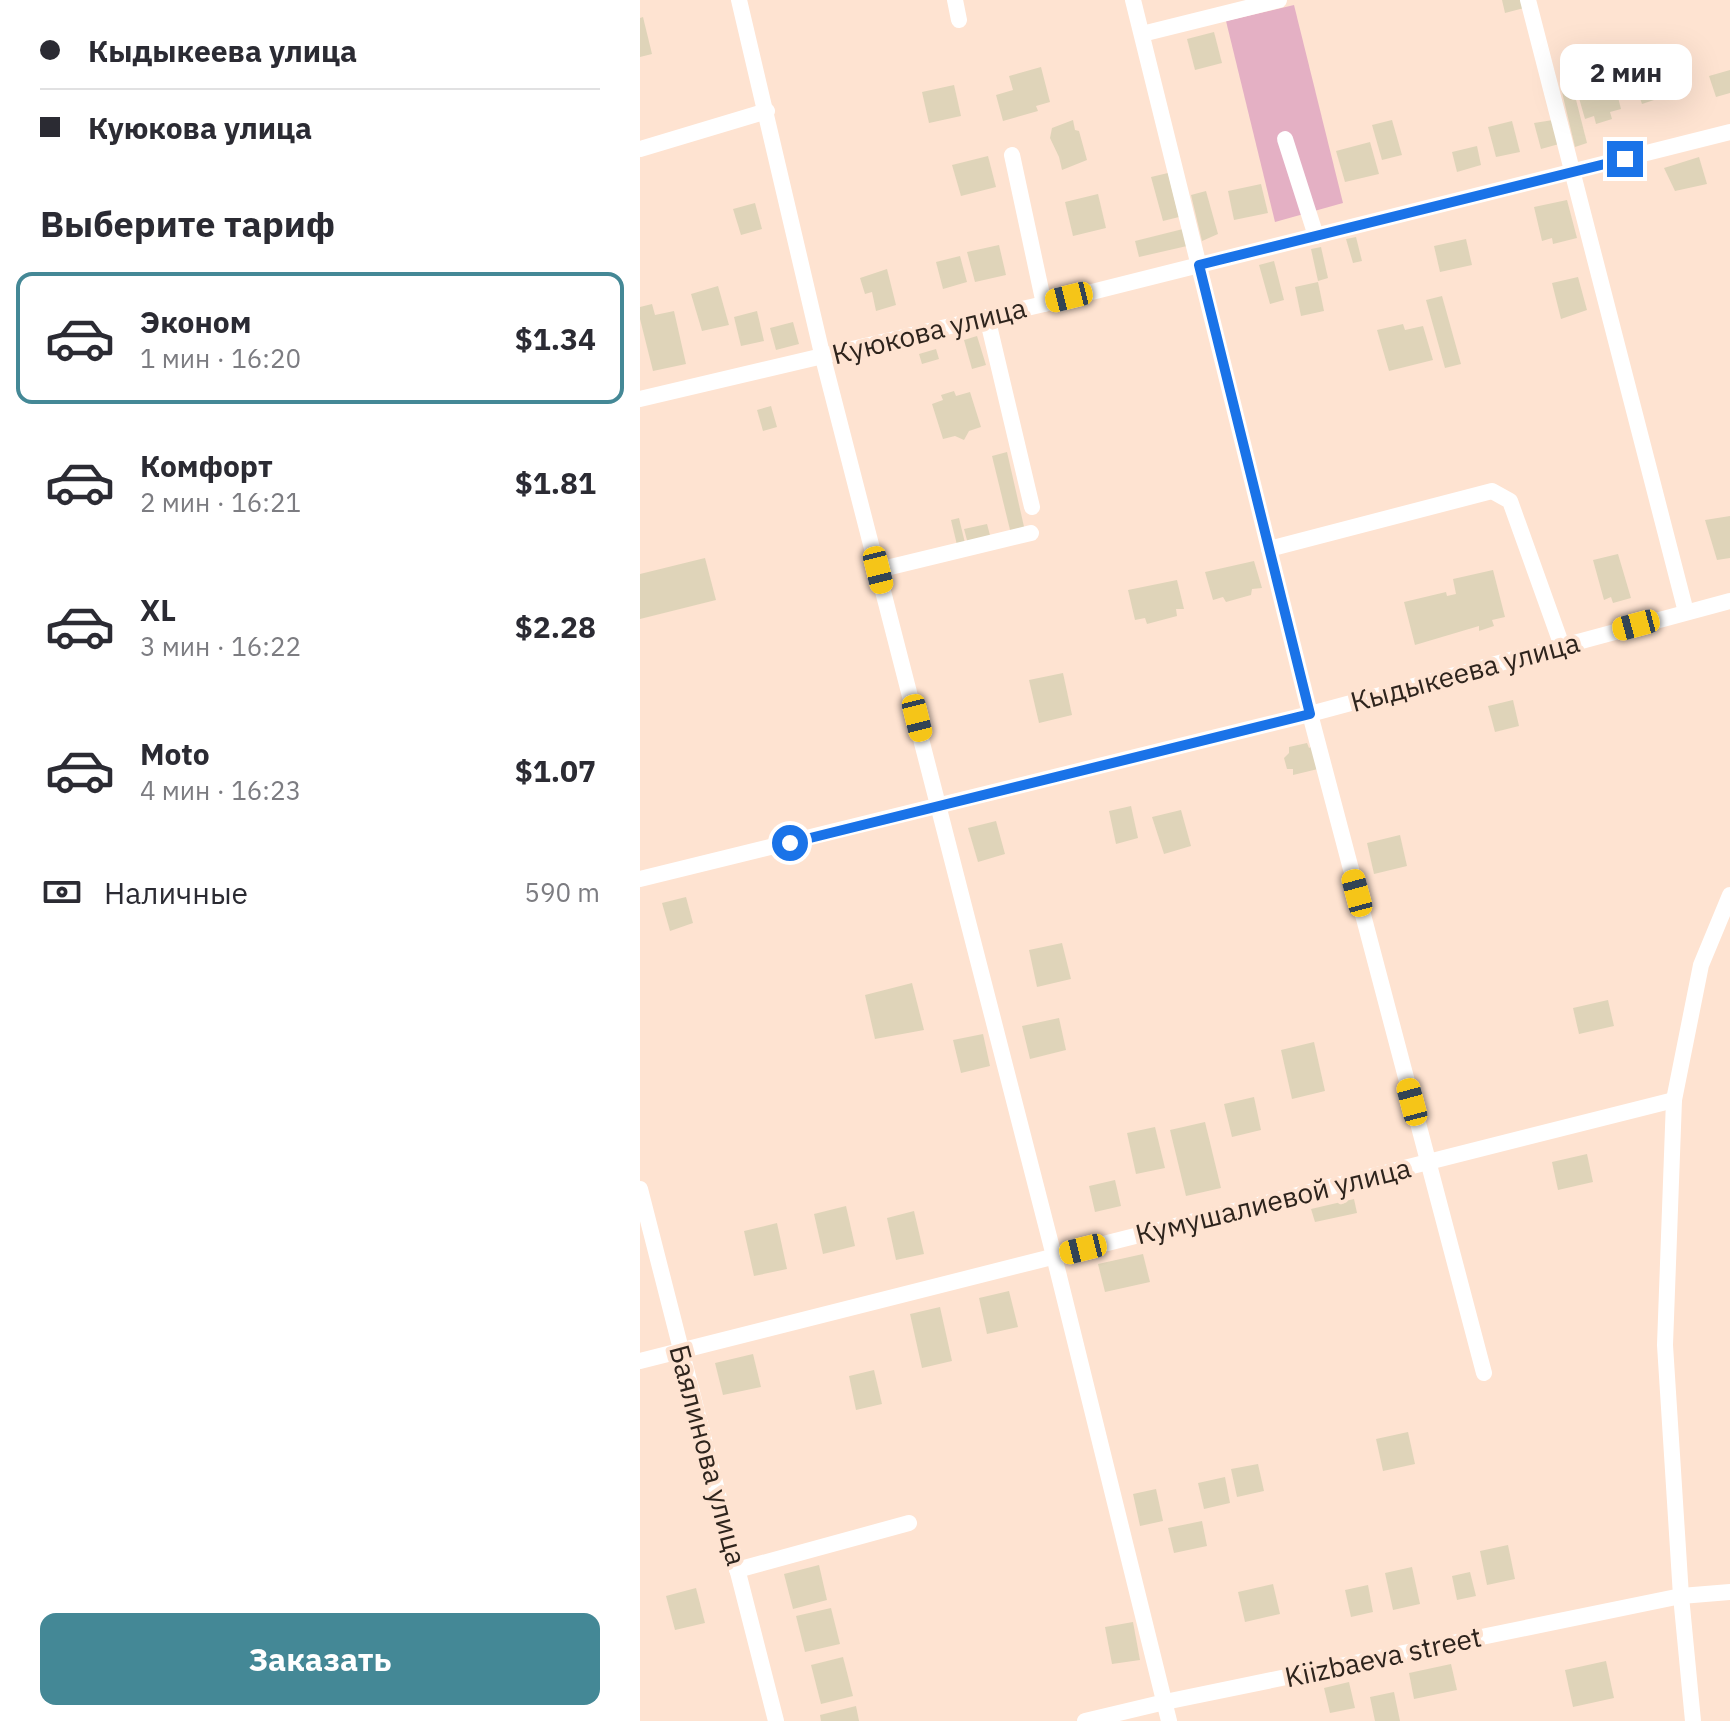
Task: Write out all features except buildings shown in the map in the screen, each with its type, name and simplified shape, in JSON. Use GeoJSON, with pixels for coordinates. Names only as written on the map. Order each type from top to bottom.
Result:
{"type":"FeatureCollection","features":[{"type":"Feature","properties":{"kind":"street"},"geometry":{"type":"LineString","coordinates":[[739,0],[823,358],[1054,1256],[1169,1721]]}},
{"type":"Feature","properties":{"kind":"street"},"geometry":{"type":"LineString","coordinates":[[955,0],[959,20]]}},
{"type":"Feature","properties":{"kind":"street"},"geometry":{"type":"LineString","coordinates":[[1133,0],[1310,714],[1484,1373]]}},
{"type":"Feature","properties":{"kind":"street"},"geometry":{"type":"LineString","coordinates":[[1142,34],[1279,0]]}},
{"type":"Feature","properties":{"kind":"street"},"geometry":{"type":"LineString","coordinates":[[1528,0],[1686,612]]}},
{"type":"Feature","properties":{"kind":"street"},"geometry":{"type":"LineString","coordinates":[[640,149],[767,111]]}},
{"type":"Feature","properties":{"kind":"street","name":"Куюкова улица"},"geometry":{"type":"LineString","coordinates":[[640,399],[1044,304],[1730,132]]}},
{"type":"Feature","properties":{"kind":"street"},"geometry":{"type":"LineString","coordinates":[[1285,139],[1316,236]]}},
{"type":"Feature","properties":{"kind":"street"},"geometry":{"type":"LineString","coordinates":[[1012,155],[1044,304]]}},
{"type":"Feature","properties":{"kind":"street"},"geometry":{"type":"LineString","coordinates":[[987,317],[1032,507]]}},
{"type":"Feature","properties":{"kind":"street"},"geometry":{"type":"LineString","coordinates":[[1269,549],[1492,491],[1510,501],[1562,646]]}},
{"type":"Feature","properties":{"kind":"street"},"geometry":{"type":"LineString","coordinates":[[878,570],[1031,533]]}},
{"type":"Feature","properties":{"kind":"street","name":"Кыдыкеева улица"},"geometry":{"type":"LineString","coordinates":[[640,879],[1310,714],[1730,601]]}},
{"type":"Feature","properties":{"kind":"street"},"geometry":{"type":"LineString","coordinates":[[1693,1721],[1681,1596],[1665,1345],[1674,1100],[1701,965],[1730,895]]}},
{"type":"Feature","properties":{"kind":"street","name":"Кумушалиевой улица"},"geometry":{"type":"LineString","coordinates":[[640,1361],[1674,1100]]}},
{"type":"Feature","properties":{"kind":"street","name":"Баялинова улица"},"geometry":{"type":"LineString","coordinates":[[640,1189],[776,1721]]}},
{"type":"Feature","properties":{"kind":"street"},"geometry":{"type":"LineString","coordinates":[[737,1570],[909,1523]]}},
{"type":"Feature","properties":{"kind":"street","name":"Kiizbaeva street"},"geometry":{"type":"LineString","coordinates":[[1085,1721],[1681,1596],[1730,1592]]}},
{"type":"Feature","properties":{"kind":"shaded area"},"geometry":{"type":"Polygon","coordinates":[[[1294,5],[1343,203],[1275,222],[1226,21],[1294,5]]]}},
{"type":"Feature","properties":{"kind":"route"},"geometry":{"type":"LineString","coordinates":[[790,843],[1310,714],[1199,265],[1625,159]]}}]}
